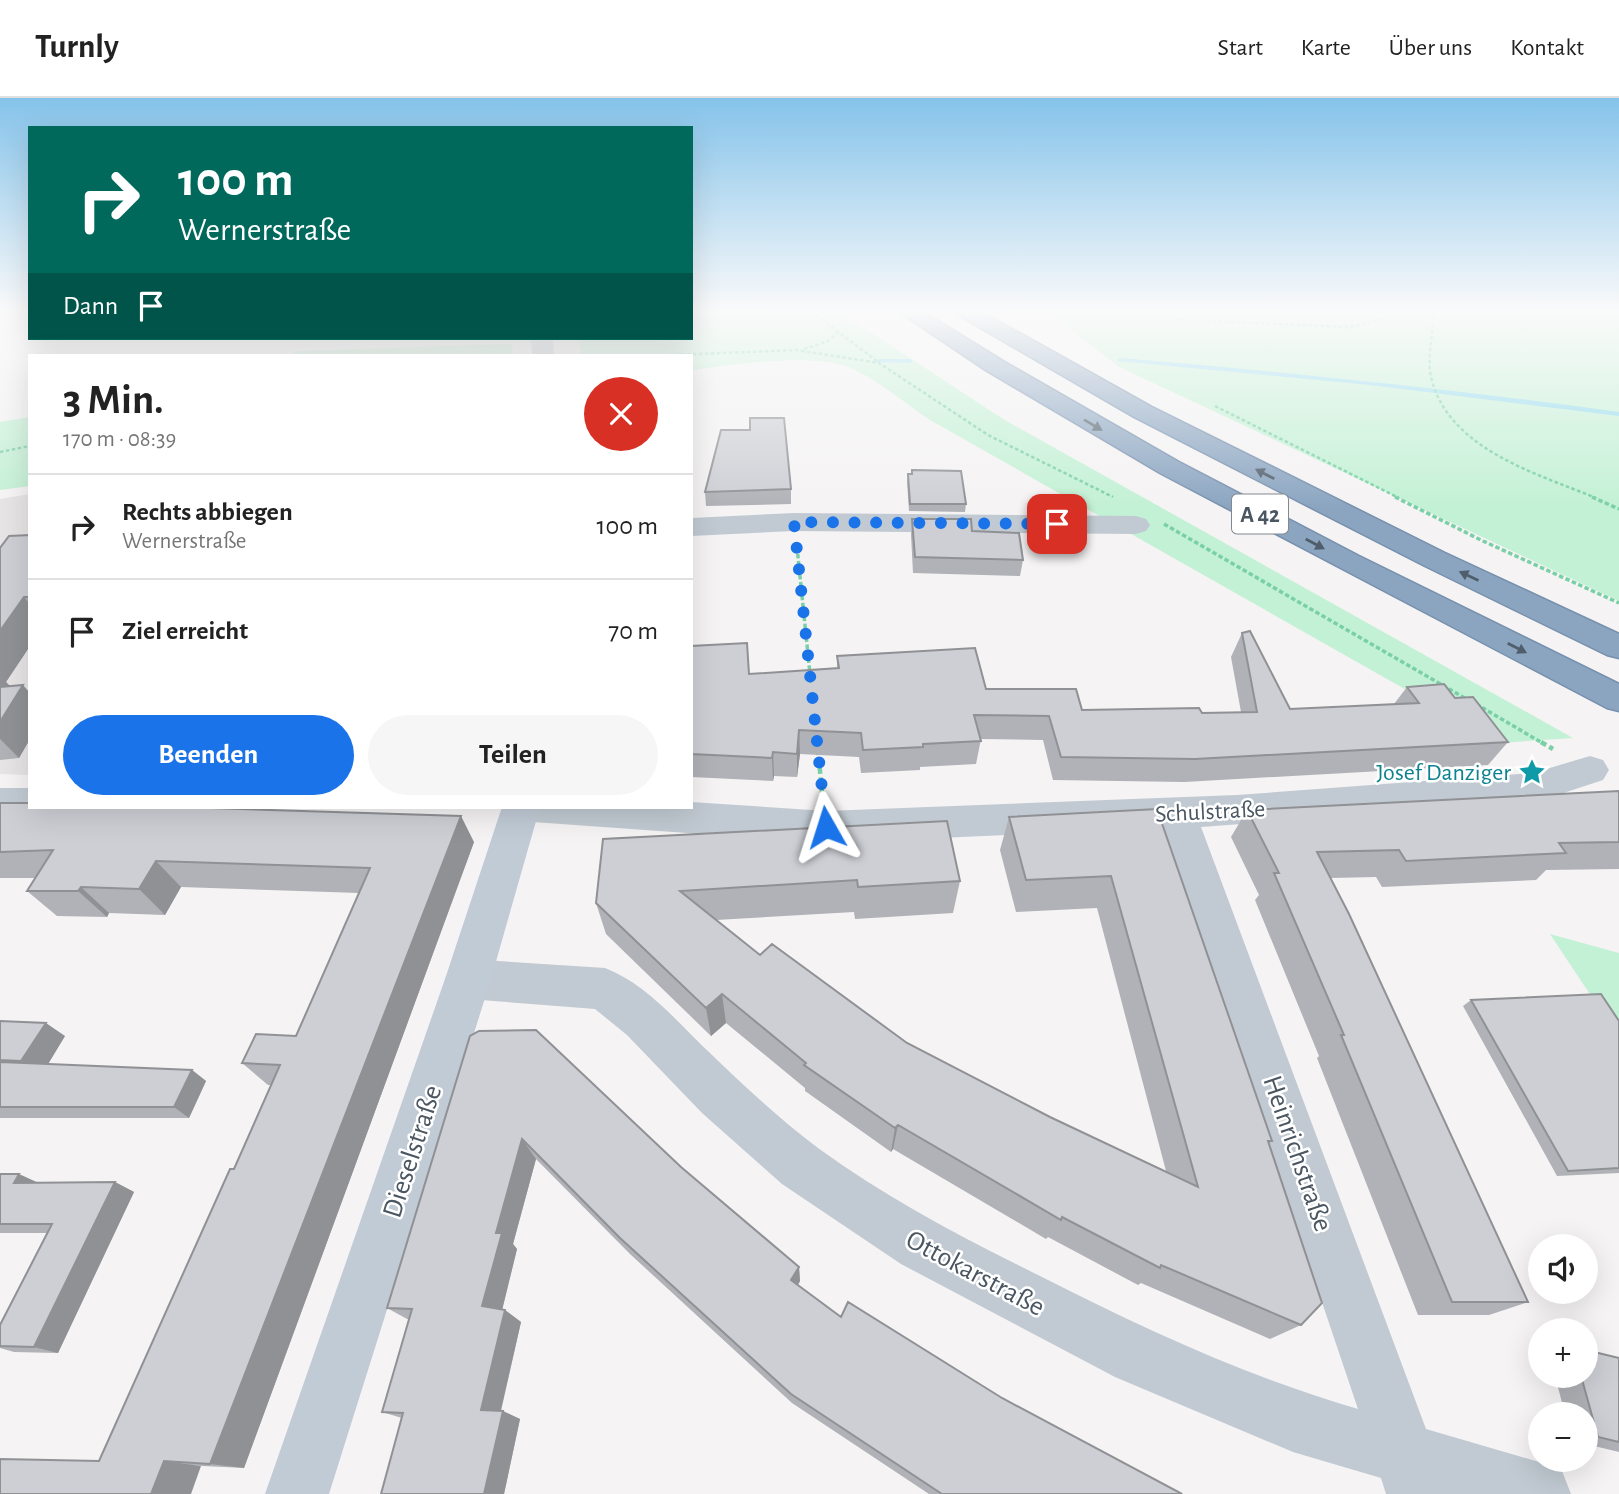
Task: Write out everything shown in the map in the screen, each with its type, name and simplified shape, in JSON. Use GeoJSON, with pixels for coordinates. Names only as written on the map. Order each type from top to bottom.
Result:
{"type":"FeatureCollection","features":[{"type":"Feature","properties":{"kind":"highway","name":"A 42"},"geometry":{"type":"LineString","coordinates":[[1016,377],[1099,428],[1390,584],[1619,699]]}},
{"type":"Feature","properties":{"kind":"highway","name":"A 42"},"geometry":{"type":"LineString","coordinates":[[1082,377],[1143,412],[1434,559],[1619,647]]}},
{"type":"Feature","properties":{"kind":"street"},"geometry":{"type":"LineString","coordinates":[[693,527],[794,522],[1136,525]]}},
{"type":"Feature","properties":{"kind":"street","name":"Schulstraße"},"geometry":{"type":"LineString","coordinates":[[562,809],[826,827],[1177,814],[1533,788],[1590,770]]}},
{"type":"Feature","properties":{"kind":"street"},"geometry":{"type":"LineString","coordinates":[[0,803],[28,803]]}},
{"type":"Feature","properties":{"kind":"street","name":"Dieselstraße"},"geometry":{"type":"LineString","coordinates":[[297,1494],[468,979],[520,809]]}},
{"type":"Feature","properties":{"kind":"street","name":"Heinrichstraße"},"geometry":{"type":"LineString","coordinates":[[1177,814],[1277,1090],[1411,1475]]}},
{"type":"Feature","properties":{"kind":"street","name":"Ottokarstraße"},"geometry":{"type":"LineString","coordinates":[[468,979],[605,989],[643,1020],[719,1096],[800,1166],[920,1245],[1136,1356],[1293,1421],[1411,1475],[1539,1494]]}},
{"type":"Feature","properties":{"kind":"path"},"geometry":{"type":"LineString","coordinates":[[1431,377],[1436,395],[1448,417],[1472,438],[1553,481],[1619,509]]}},
{"type":"Feature","properties":{"kind":"path"},"geometry":{"type":"LineString","coordinates":[[1215,406],[1483,541],[1619,603]]}},
{"type":"Feature","properties":{"kind":"path"},"geometry":{"type":"LineString","coordinates":[[0,452],[28,446]]}},
{"type":"Feature","properties":{"kind":"path"},"geometry":{"type":"LineString","coordinates":[[794,522],[810,675]]}},
{"type":"Feature","properties":{"kind":"path"},"geometry":{"type":"LineString","coordinates":[[817,744],[826,827]]}},
{"type":"Feature","properties":{"kind":"shaded area"},"geometry":{"type":"Polygon","coordinates":[[[28,494],[28,775],[0,774],[0,499],[28,494]]]}},
{"type":"Feature","properties":{"kind":"green space"},"geometry":{"type":"Polygon","coordinates":[[[868,377],[939,377],[1003,419],[1573,738],[1500,743],[930,420],[868,377]]]}},
{"type":"Feature","properties":{"kind":"green space"},"geometry":{"type":"Polygon","coordinates":[[[1141,377],[1619,377],[1619,601],[1141,377]]]}},
{"type":"Feature","properties":{"kind":"green space"},"geometry":{"type":"Polygon","coordinates":[[[28,417],[28,486],[0,490],[0,422],[28,417]]]}},
{"type":"Feature","properties":{"kind":"green space"},"geometry":{"type":"Polygon","coordinates":[[[1550,934],[1619,953],[1619,1038],[1550,934]]]}},
{"type":"Feature","properties":{"kind":"building"},"geometry":{"type":"Polygon","coordinates":[[[750,418],[784,418],[791,489],[705,492],[721,430],[750,430],[750,418]]]}},
{"type":"Feature","properties":{"kind":"building"},"geometry":{"type":"Polygon","coordinates":[[[912,470],[961,471],[966,504],[910,504],[908,474],[912,474],[912,470]]]}},
{"type":"Feature","properties":{"kind":"building"},"geometry":{"type":"Polygon","coordinates":[[[912,519],[971,519],[972,531],[1019,533],[1023,560],[915,557],[912,519]]]}},
{"type":"Feature","properties":{"kind":"building"},"geometry":{"type":"Polygon","coordinates":[[[28,535],[28,597],[24,597],[0,631],[0,548],[9,536],[28,535]]]}},
{"type":"Feature","properties":{"kind":"building"},"geometry":{"type":"Polygon","coordinates":[[[1250,631],[1290,709],[1419,703],[1407,687],[1444,684],[1455,698],[1473,697],[1508,742],[1195,759],[1061,757],[1049,716],[974,715],[981,741],[863,750],[861,733],[799,730],[797,754],[773,752],[772,758],[693,754],[693,646],[747,643],[749,674],[839,668],[837,656],[975,648],[986,689],[1076,689],[1082,710],[1199,708],[1202,713],[1257,712],[1242,633],[1250,631]]]}},
{"type":"Feature","properties":{"kind":"building"},"geometry":{"type":"Polygon","coordinates":[[[23,685],[0,722],[0,687],[23,685]]]}},
{"type":"Feature","properties":{"kind":"building"},"geometry":{"type":"Polygon","coordinates":[[[1619,791],[1619,842],[1559,843],[1566,853],[1406,861],[1399,850],[1317,852],[1349,914],[1528,1302],[1452,1302],[1341,1035],[1344,1035],[1274,873],[1279,873],[1247,810],[1619,791]]]}},
{"type":"Feature","properties":{"kind":"building"},"geometry":{"type":"Polygon","coordinates":[[[0,803],[28,803],[28,809],[242,809],[461,816],[210,1464],[164,1461],[151,1494],[0,1494],[0,1459],[99,1461],[230,1169],[234,1169],[280,1065],[242,1063],[256,1034],[296,1036],[370,868],[156,861],[139,889],[81,887],[78,891],[27,891],[53,850],[0,852],[0,803]]]}},
{"type":"Feature","properties":{"kind":"building"},"geometry":{"type":"Polygon","coordinates":[[[1157,809],[1272,1141],[1268,1141],[1322,1303],[1301,1325],[1161,1265],[1160,1268],[1062,1217],[1061,1220],[898,1125],[895,1128],[804,1065],[806,1063],[722,994],[706,1008],[596,903],[603,839],[947,821],[960,881],[858,887],[857,880],[680,891],[760,955],[772,944],[907,1043],[1050,1117],[1198,1187],[1111,876],[1026,880],[1009,817],[1157,809]]]}},
{"type":"Feature","properties":{"kind":"building"},"geometry":{"type":"Polygon","coordinates":[[[1601,994],[1619,1021],[1619,1168],[1568,1171],[1471,1000],[1601,994]]]}},
{"type":"Feature","properties":{"kind":"building"},"geometry":{"type":"Polygon","coordinates":[[[0,1021],[46,1023],[21,1061],[0,1060],[0,1021]]]}},
{"type":"Feature","properties":{"kind":"building"},"geometry":{"type":"Polygon","coordinates":[[[536,1030],[681,1167],[799,1267],[791,1280],[841,1317],[848,1302],[1002,1398],[1182,1494],[942,1494],[791,1394],[620,1238],[522,1139],[496,1233],[502,1233],[482,1306],[505,1310],[481,1410],[503,1411],[484,1494],[381,1494],[403,1413],[382,1412],[412,1309],[387,1308],[470,1036],[479,1031],[536,1030]]]}},
{"type":"Feature","properties":{"kind":"building"},"geometry":{"type":"Polygon","coordinates":[[[0,1062],[192,1070],[174,1107],[0,1107],[0,1062]]]}},
{"type":"Feature","properties":{"kind":"building"},"geometry":{"type":"Polygon","coordinates":[[[0,1174],[19,1174],[14,1183],[115,1182],[34,1347],[0,1346],[0,1325],[52,1224],[0,1224],[0,1174]]]}},
{"type":"Feature","properties":{"kind":"building"},"geometry":{"type":"Polygon","coordinates":[[[1598,1353],[1619,1358],[1619,1442],[1598,1437],[1598,1402],[1588,1402],[1584,1388],[1598,1388],[1598,1353]]]}},
{"type":"Feature","properties":{"kind":"waterway"},"geometry":{"type":"LineString","coordinates":[[1309,377],[1494,397],[1619,414]]}},
{"type":"Feature","properties":{"kind":"place","name":"Josef Danziger"},"geometry":{"type":"Point","coordinates":[1532,772]}},
{"type":"Feature","properties":{"kind":"route"},"geometry":{"type":"LineString","coordinates":[[826,827],[794,522],[1057,524]]}}]}
